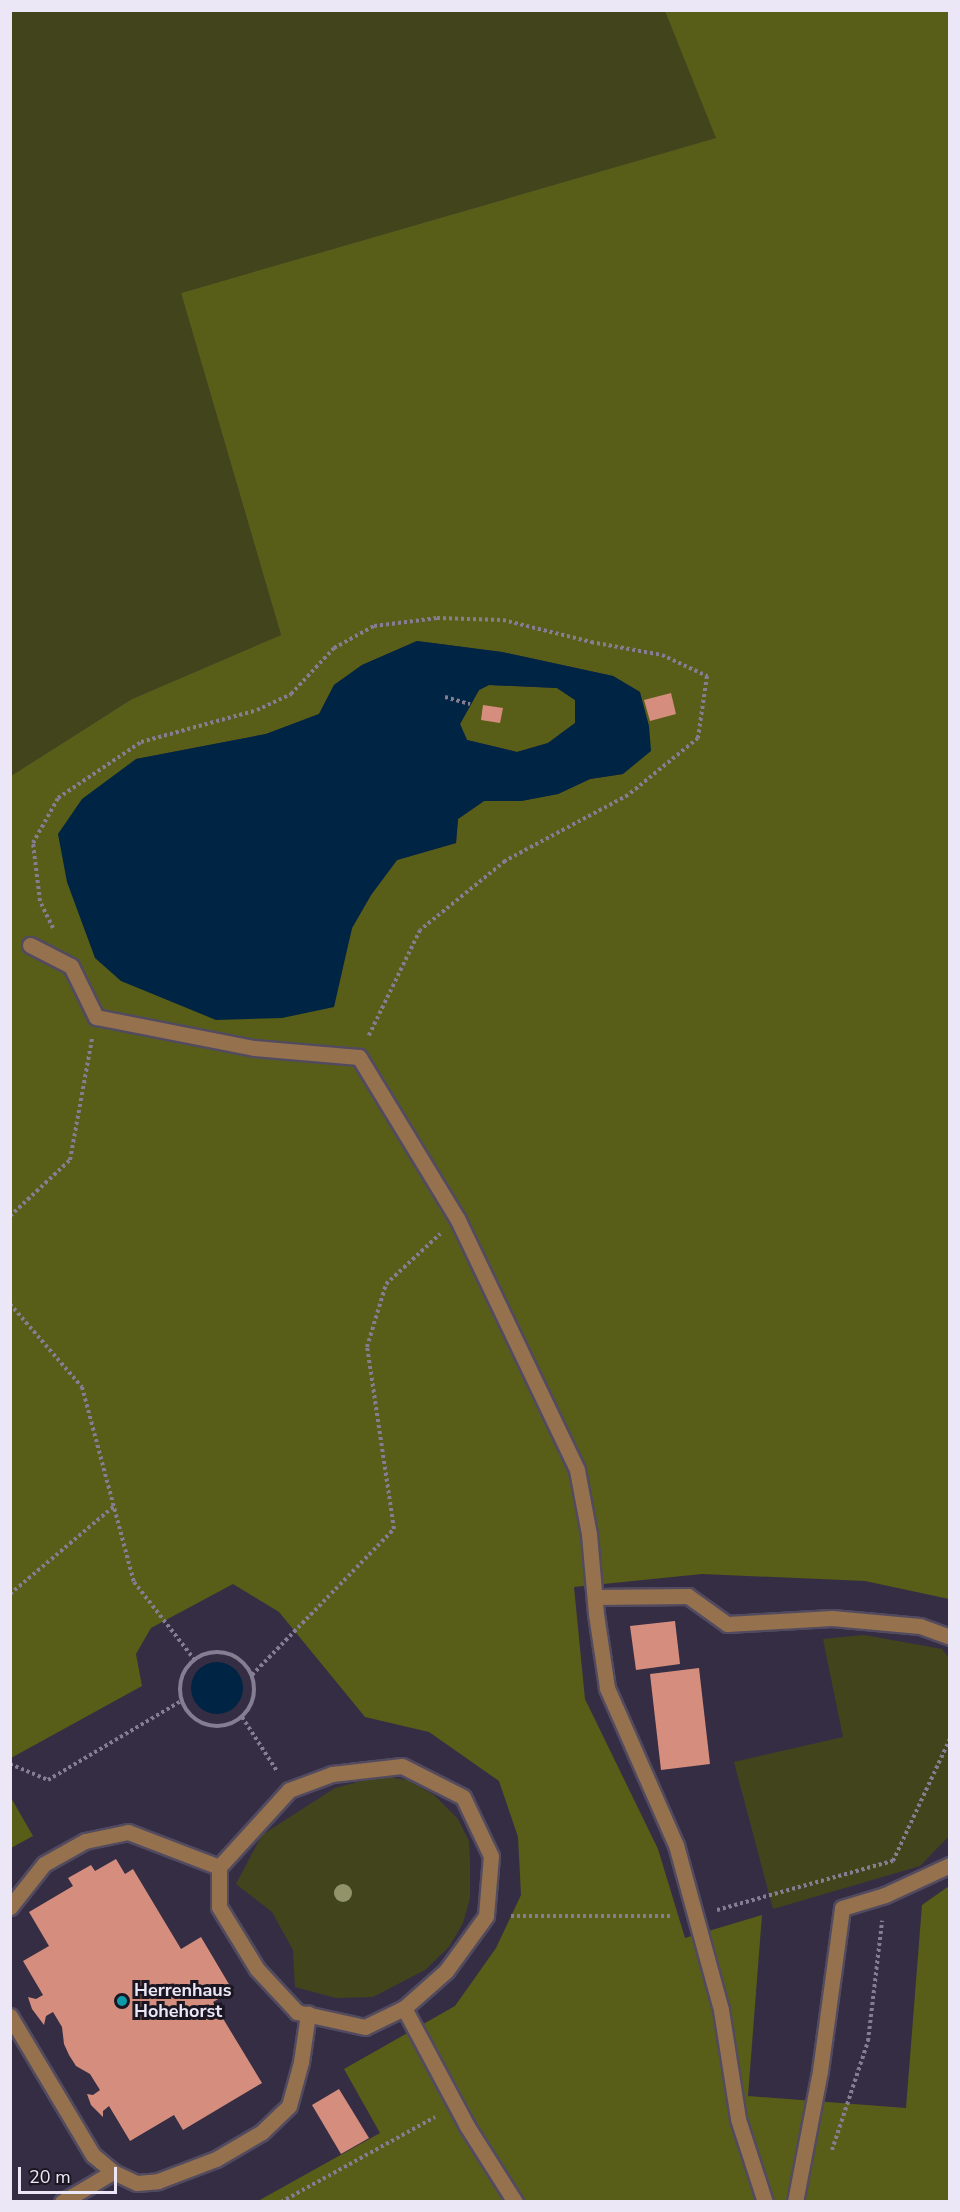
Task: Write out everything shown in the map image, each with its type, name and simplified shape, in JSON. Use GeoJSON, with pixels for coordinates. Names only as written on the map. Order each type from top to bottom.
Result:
{"type":"FeatureCollection","features":[{"type":"Feature","properties":{"kind":"lane"},"geometry":{"type":"LineString","coordinates":[[30,945],[71,966],[96,1017],[254,1048],[359,1057],[457,1218],[577,1470],[590,1534],[595,1597],[607,1688],[676,1845],[721,2010],[738,2119],[765,2202]]}},
{"type":"Feature","properties":{"kind":"lane"},"geometry":{"type":"LineString","coordinates":[[595,1597],[688,1596],[726,1624],[832,1618],[921,1626],[950,1637]]}},
{"type":"Feature","properties":{"kind":"lane"},"geometry":{"type":"LineString","coordinates":[[402,1766],[463,1797],[491,1856],[486,1916],[446,1971],[404,2008],[365,2027],[297,2012],[257,1969],[219,1907],[219,1867],[289,1790],[332,1774],[402,1766]]}},
{"type":"Feature","properties":{"kind":"lane"},"geometry":{"type":"LineString","coordinates":[[10,1907],[44,1864],[86,1840],[128,1832],[219,1867]]}},
{"type":"Feature","properties":{"kind":"lane"},"geometry":{"type":"LineString","coordinates":[[795,2202],[820,2071],[842,1908],[885,1895],[950,1865]]}},
{"type":"Feature","properties":{"kind":"lane"},"geometry":{"type":"LineString","coordinates":[[404,2008],[456,2106],[514,2202]]}},
{"type":"Feature","properties":{"kind":"lane"},"geometry":{"type":"LineString","coordinates":[[10,2016],[93,2156],[113,2172],[137,2183],[158,2181],[216,2159],[262,2132],[289,2106],[302,2062],[308,2014]]}},
{"type":"Feature","properties":{"kind":"lane"},"geometry":{"type":"LineString","coordinates":[[62,2202],[113,2172]]}},
{"type":"Feature","properties":{"kind":"path"},"geometry":{"type":"LineString","coordinates":[[71,966],[40,901],[33,843],[58,798],[141,742],[257,710],[291,694],[334,648],[374,626],[437,618],[503,620],[591,642],[662,655],[707,676],[698,738],[628,795],[505,861],[420,930],[359,1057]]}},
{"type":"Feature","properties":{"kind":"path"},"geometry":{"type":"LineString","coordinates":[[445,697],[470,704]]}},
{"type":"Feature","properties":{"kind":"path"},"geometry":{"type":"LineString","coordinates":[[10,1216],[70,1160],[96,1017]]}},
{"type":"Feature","properties":{"kind":"path"},"geometry":{"type":"LineString","coordinates":[[252,1675],[394,1529],[367,1347],[386,1284],[457,1218]]}},
{"type":"Feature","properties":{"kind":"path"},"geometry":{"type":"LineString","coordinates":[[10,1304],[82,1387],[134,1581],[194,1659]]}},
{"type":"Feature","properties":{"kind":"path"},"geometry":{"type":"LineString","coordinates":[[10,1594],[114,1506]]}},
{"type":"Feature","properties":{"kind":"path"},"geometry":{"type":"LineString","coordinates":[[217,1651],[226,1652],[238,1658],[252,1675],[254,1694],[250,1707],[242,1717],[226,1725],[205,1724],[193,1718],[182,1701],[180,1682],[184,1670],[194,1659],[217,1651]]}},
{"type":"Feature","properties":{"kind":"path"},"geometry":{"type":"LineString","coordinates":[[10,1764],[48,1780],[182,1701]]}},
{"type":"Feature","properties":{"kind":"path"},"geometry":{"type":"LineString","coordinates":[[242,1717],[289,1790]]}},
{"type":"Feature","properties":{"kind":"path"},"geometry":{"type":"LineString","coordinates":[[829,2159],[868,2041],[885,1895],[893,1861],[950,1739]]}},
{"type":"Feature","properties":{"kind":"path"},"geometry":{"type":"LineString","coordinates":[[486,1916],[696,1916],[893,1861]]}},
{"type":"Feature","properties":{"kind":"path"},"geometry":{"type":"LineString","coordinates":[[280,2202],[456,2106]]}},
{"type":"Feature","properties":{"kind":"green space"},"geometry":{"type":"Polygon","coordinates":[[[11,11],[665,11],[717,138],[181,293],[281,635],[132,699],[11,776],[11,11]]]}},
{"type":"Feature","properties":{"kind":"green space"},"geometry":{"type":"Polygon","coordinates":[[[665,11],[949,11],[949,1599],[865,1581],[702,1574],[574,1587],[585,1699],[658,1849],[685,1938],[762,1915],[748,2096],[906,2108],[922,1905],[949,1886],[949,2201],[258,2201],[380,2133],[344,2069],[455,2006],[496,1948],[521,1895],[518,1837],[499,1781],[429,1732],[365,1717],[279,1612],[233,1584],[151,1628],[136,1654],[142,1686],[11,1758],[11,776],[132,699],[281,635],[181,293],[716,138],[665,11]],[[417,641],[362,665],[334,685],[319,714],[266,734],[136,759],[343,964],[352,928],[371,895],[397,860],[456,843],[458,819],[484,801],[521,801],[558,794],[590,779],[623,774],[640,692],[613,676],[502,652],[417,641]]]}},
{"type":"Feature","properties":{"kind":"green space"},"geometry":{"type":"Polygon","coordinates":[[[489,685],[557,688],[575,700],[575,723],[548,743],[517,752],[467,740],[460,724],[479,690],[489,685]]]}},
{"type":"Feature","properties":{"kind":"green space"},"geometry":{"type":"Polygon","coordinates":[[[864,1635],[942,1649],[949,1658],[949,1836],[920,1866],[773,1909],[734,1762],[843,1737],[823,1639],[864,1635]]]}},
{"type":"Feature","properties":{"kind":"green space"},"geometry":{"type":"Polygon","coordinates":[[[381,1776],[407,1780],[434,1795],[458,1819],[469,1841],[470,1860],[470,1898],[463,1923],[449,1947],[425,1970],[373,1997],[336,1998],[295,1987],[293,1950],[272,1912],[236,1884],[262,1835],[335,1788],[381,1776]]]}},
{"type":"Feature","properties":{"kind":"green space"},"geometry":{"type":"Polygon","coordinates":[[[10,1796],[33,1836],[11,1848],[10,1848],[10,1796]]]}},
{"type":"Feature","properties":{"kind":"water"},"geometry":{"type":"Polygon","coordinates":[[[417,641],[502,652],[613,676],[640,692],[649,726],[651,751],[623,774],[590,779],[558,794],[521,801],[484,801],[458,819],[456,843],[397,860],[371,895],[352,928],[334,1007],[282,1018],[216,1020],[121,981],[95,958],[67,882],[58,834],[82,799],[136,759],[266,734],[319,714],[334,685],[362,665],[417,641]],[[489,685],[479,690],[460,724],[467,740],[517,752],[548,743],[575,723],[575,700],[557,688],[489,685]]]}},
{"type":"Feature","properties":{"kind":"water"},"geometry":{"type":"Polygon","coordinates":[[[217,1662],[227,1664],[235,1670],[241,1678],[243,1688],[241,1698],[235,1706],[227,1712],[217,1714],[207,1712],[199,1706],[193,1698],[191,1688],[193,1678],[199,1670],[207,1664],[217,1662]]]}},
{"type":"Feature","properties":{"kind":"building"},"geometry":{"type":"Polygon","coordinates":[[[671,693],[676,714],[650,721],[644,700],[671,693]]]}},
{"type":"Feature","properties":{"kind":"building"},"geometry":{"type":"Polygon","coordinates":[[[483,705],[503,708],[500,723],[481,720],[483,705]]]}},
{"type":"Feature","properties":{"kind":"building"},"geometry":{"type":"Polygon","coordinates":[[[675,1621],[680,1664],[636,1670],[630,1626],[675,1621]]]}},
{"type":"Feature","properties":{"kind":"building"},"geometry":{"type":"Polygon","coordinates":[[[699,1668],[710,1764],[661,1770],[650,1674],[699,1668]]]}},
{"type":"Feature","properties":{"kind":"building","name":"Herrenhaus Hohehorst"},"geometry":{"type":"Polygon","coordinates":[[[116,1859],[125,1874],[133,1869],[181,1949],[201,1937],[233,1991],[213,2002],[262,2083],[183,2130],[174,2115],[130,2141],[109,2106],[103,2111],[103,2117],[91,2105],[87,2094],[93,2095],[100,2090],[90,2074],[76,2066],[69,2055],[64,2044],[62,2027],[53,2012],[46,2016],[44,2025],[32,2009],[28,1997],[36,1999],[43,1995],[23,1961],[49,1946],[29,1912],[73,1886],[68,1878],[91,1865],[95,1871],[116,1859]]]}},
{"type":"Feature","properties":{"kind":"building"},"geometry":{"type":"Polygon","coordinates":[[[339,2089],[369,2138],[341,2154],[312,2105],[339,2089]]]}},
{"type":"Feature","properties":{"kind":"place","name":"Herrenhaus Hohehorst"},"geometry":{"type":"Point","coordinates":[122,2001]}}]}
